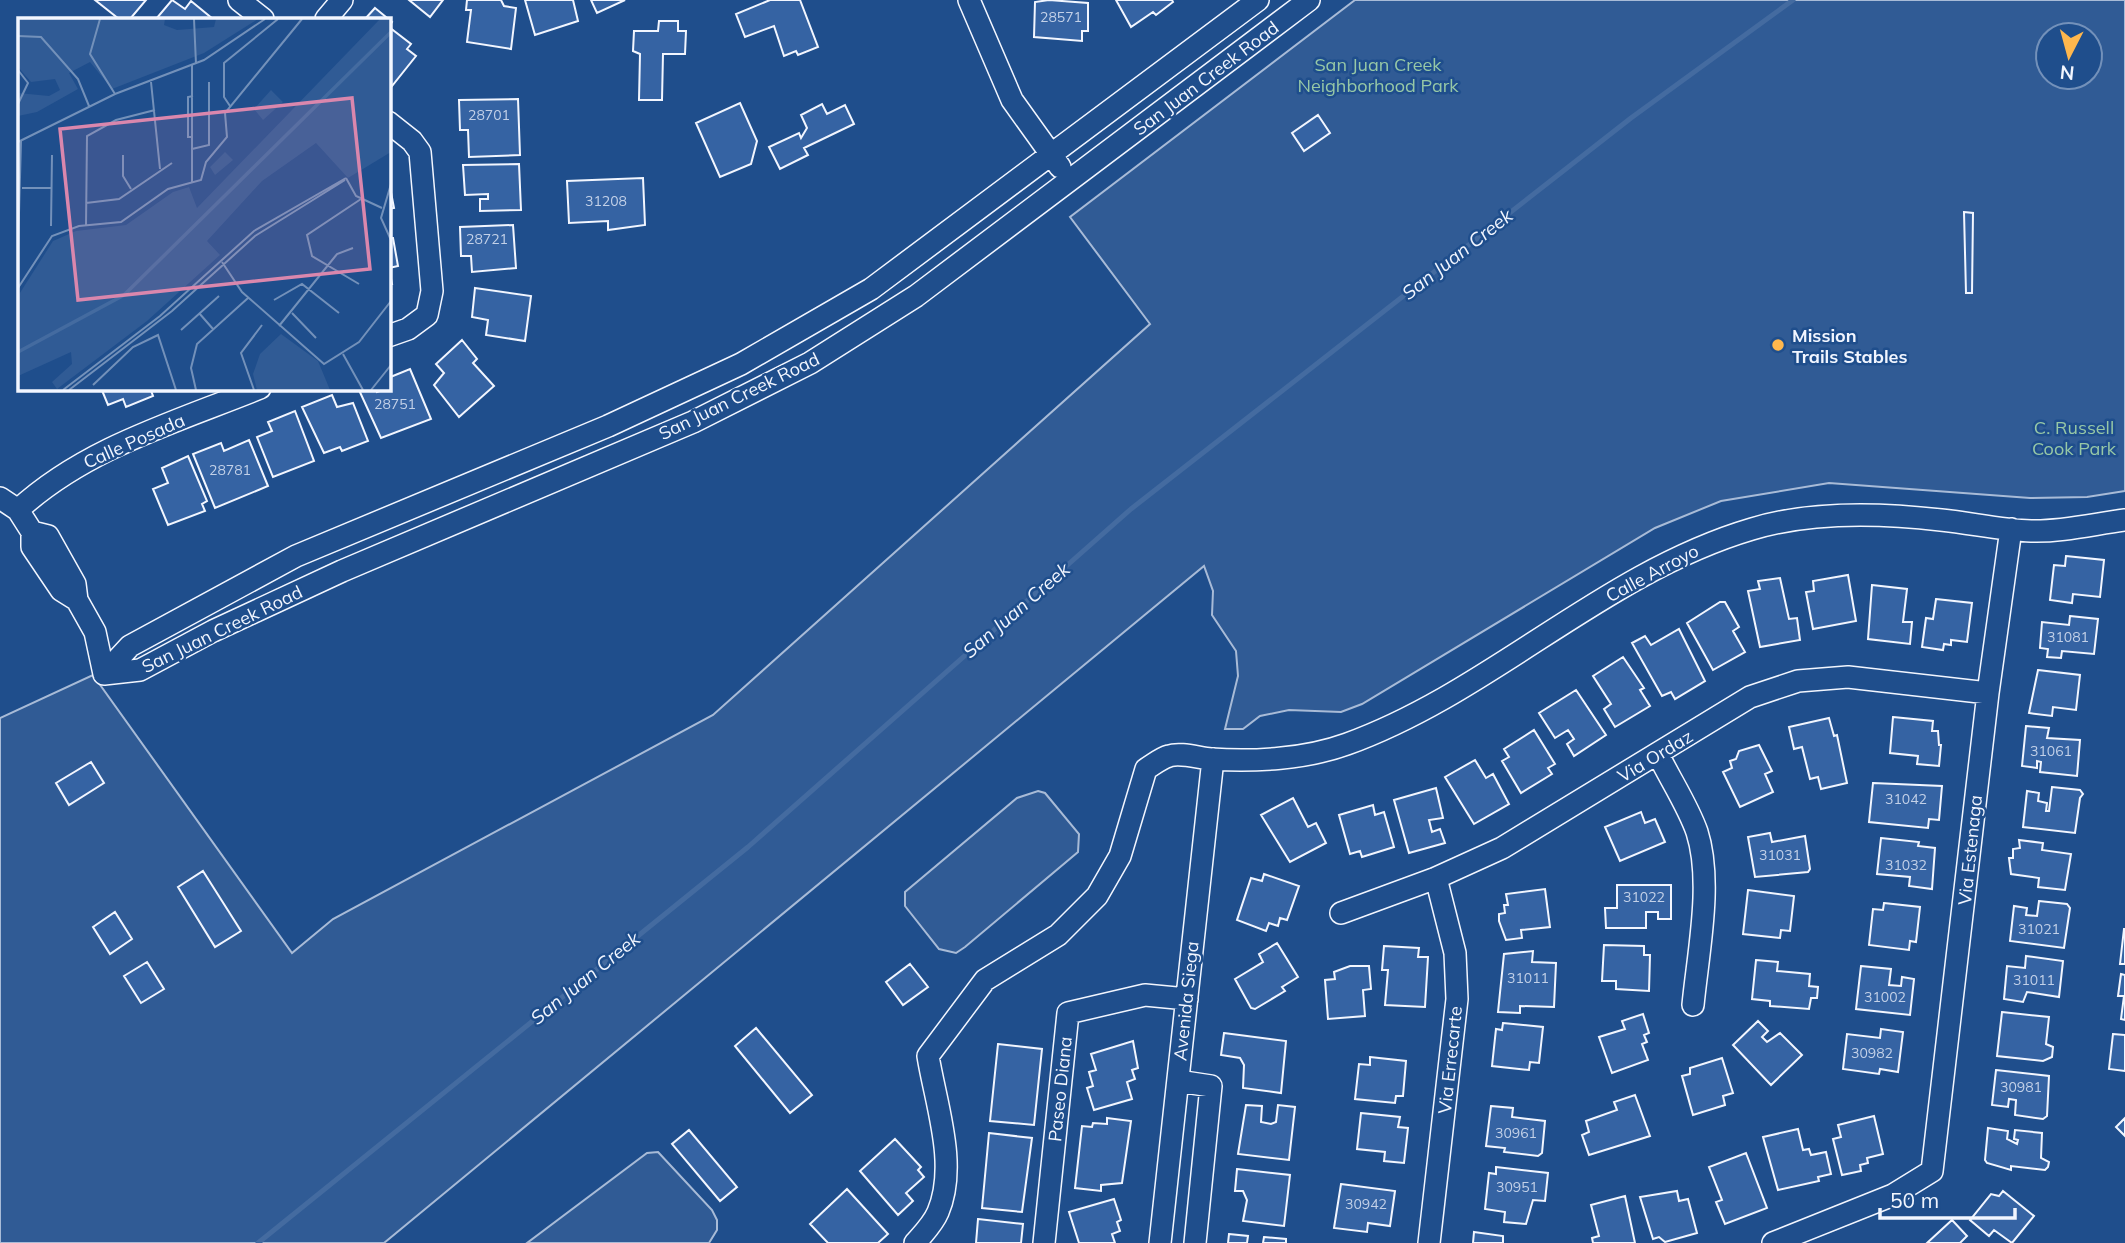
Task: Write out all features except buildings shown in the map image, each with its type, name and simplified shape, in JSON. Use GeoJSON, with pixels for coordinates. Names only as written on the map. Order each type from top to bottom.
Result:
{"type":"FeatureCollection","features":[{"type":"Feature","properties":{"kind":"street"},"geometry":{"type":"LineString","coordinates":[[239,0],[262,18]]}},
{"type":"Feature","properties":{"kind":"street"},"geometry":{"type":"LineString","coordinates":[[327,18],[342,0]]}},
{"type":"Feature","properties":{"kind":"street"},"geometry":{"type":"LineString","coordinates":[[969,0],[1012,100],[1070,180]]}},
{"type":"Feature","properties":{"kind":"street","name":"San Juan Creek Road"},"geometry":{"type":"LineString","coordinates":[[103,674],[130,646],[296,556],[608,426],[741,364],[806,329],[871,289],[1258,0]]}},
{"type":"Feature","properties":{"kind":"street","name":"San Juan Creek Road"},"geometry":{"type":"LineString","coordinates":[[103,674],[139,670],[213,631],[331,577],[693,422],[810,363],[916,296],[1309,0]]}},
{"type":"Feature","properties":{"kind":"street"},"geometry":{"type":"LineString","coordinates":[[390,123],[412,141],[420,152],[432,291],[427,315],[390,336]]}},
{"type":"Feature","properties":{"kind":"street","name":"Calle Posada"},"geometry":{"type":"LineString","coordinates":[[18,510],[56,478],[103,452],[255,390]]}},
{"type":"Feature","properties":{"kind":"street"},"geometry":{"type":"LineString","coordinates":[[0,498],[18,510],[33,532],[48,536],[54,564],[75,584],[77,600],[95,632],[103,674]]}},
{"type":"Feature","properties":{"kind":"street","name":"Calle Arroyo"},"geometry":{"type":"LineString","coordinates":[[915,1243],[937,1213],[946,1181],[944,1147],[928,1056],[985,980],[1058,935],[1097,896],[1120,856],[1146,769],[1170,755],[1213,759],[1275,758],[1337,748],[1392,728],[1644,573],[1699,547],[1755,528],[1819,517],[1870,516],[1939,520],[2011,529],[2058,531],[2125,520]]}},
{"type":"Feature","properties":{"kind":"street","name":"Via Estenaga"},"geometry":{"type":"LineString","coordinates":[[1773,1243],[1893,1195],[1932,1171],[1988,692],[2011,529]]}},
{"type":"Feature","properties":{"kind":"street","name":"Via Ordaz"},"geometry":{"type":"LineString","coordinates":[[1340,913],[1436,878],[1502,848],[1750,697],[1798,681],[1848,677],[1988,692]]}},
{"type":"Feature","properties":{"kind":"street"},"geometry":{"type":"LineString","coordinates":[[1658,754],[1696,831],[1703,859],[1693,1005]]}},
{"type":"Feature","properties":{"kind":"street","name":"Avenida Siega"},"geometry":{"type":"LineString","coordinates":[[1160,1243],[1213,759]]}},
{"type":"Feature","properties":{"kind":"street","name":"Via Errecarte"},"geometry":{"type":"LineString","coordinates":[[1429,1243],[1457,999],[1455,953],[1436,878]]}},
{"type":"Feature","properties":{"kind":"street","name":"Paseo Diana"},"geometry":{"type":"LineString","coordinates":[[1044,1243],[1068,1013],[1145,995],[1187,999]]}},
{"type":"Feature","properties":{"kind":"street"},"geometry":{"type":"LineString","coordinates":[[1178,1081],[1211,1086],[1195,1243]]}},
{"type":"Feature","properties":{"kind":"shaded area"},"geometry":{"type":"Polygon","coordinates":[[[1355,0],[2125,0],[2125,491],[2087,497],[2030,498],[1829,483],[1721,501],[1655,528],[1362,704],[1341,712],[1289,710],[1260,716],[1243,729],[1225,729],[1238,676],[1236,651],[1212,615],[1213,591],[1204,566],[384,1243],[0,1243],[0,718],[93,675],[292,953],[333,919],[713,715],[1150,324],[1070,217],[1355,0]]]}},
{"type":"Feature","properties":{"kind":"shaded area"},"geometry":{"type":"Polygon","coordinates":[[[1038,791],[1045,793],[1079,834],[1078,852],[965,947],[956,953],[939,949],[905,906],[905,892],[1017,798],[1038,791]]]}},
{"type":"Feature","properties":{"kind":"shaded area"},"geometry":{"type":"Polygon","coordinates":[[[658,1152],[712,1210],[717,1220],[717,1230],[709,1243],[527,1243],[647,1153],[658,1152]]]}},
{"type":"Feature","properties":{"kind":"waterway","name":"San Juan Creek"},"geometry":{"type":"LineString","coordinates":[[258,1243],[748,847],[1131,509],[1631,118],[1793,0]]}},
{"type":"Feature","properties":{"kind":"place","name":"Mission Trails Stables"},"geometry":{"type":"Point","coordinates":[1778,345]}},
{"type":"Feature","properties":{"kind":"park label","name":"San Juan Creek Neighborhood Park"},"geometry":{"type":"Point","coordinates":[1378,74]}},
{"type":"Feature","properties":{"kind":"park label","name":"C. Russell Cook Park"},"geometry":{"type":"Point","coordinates":[2074,437]}}]}
